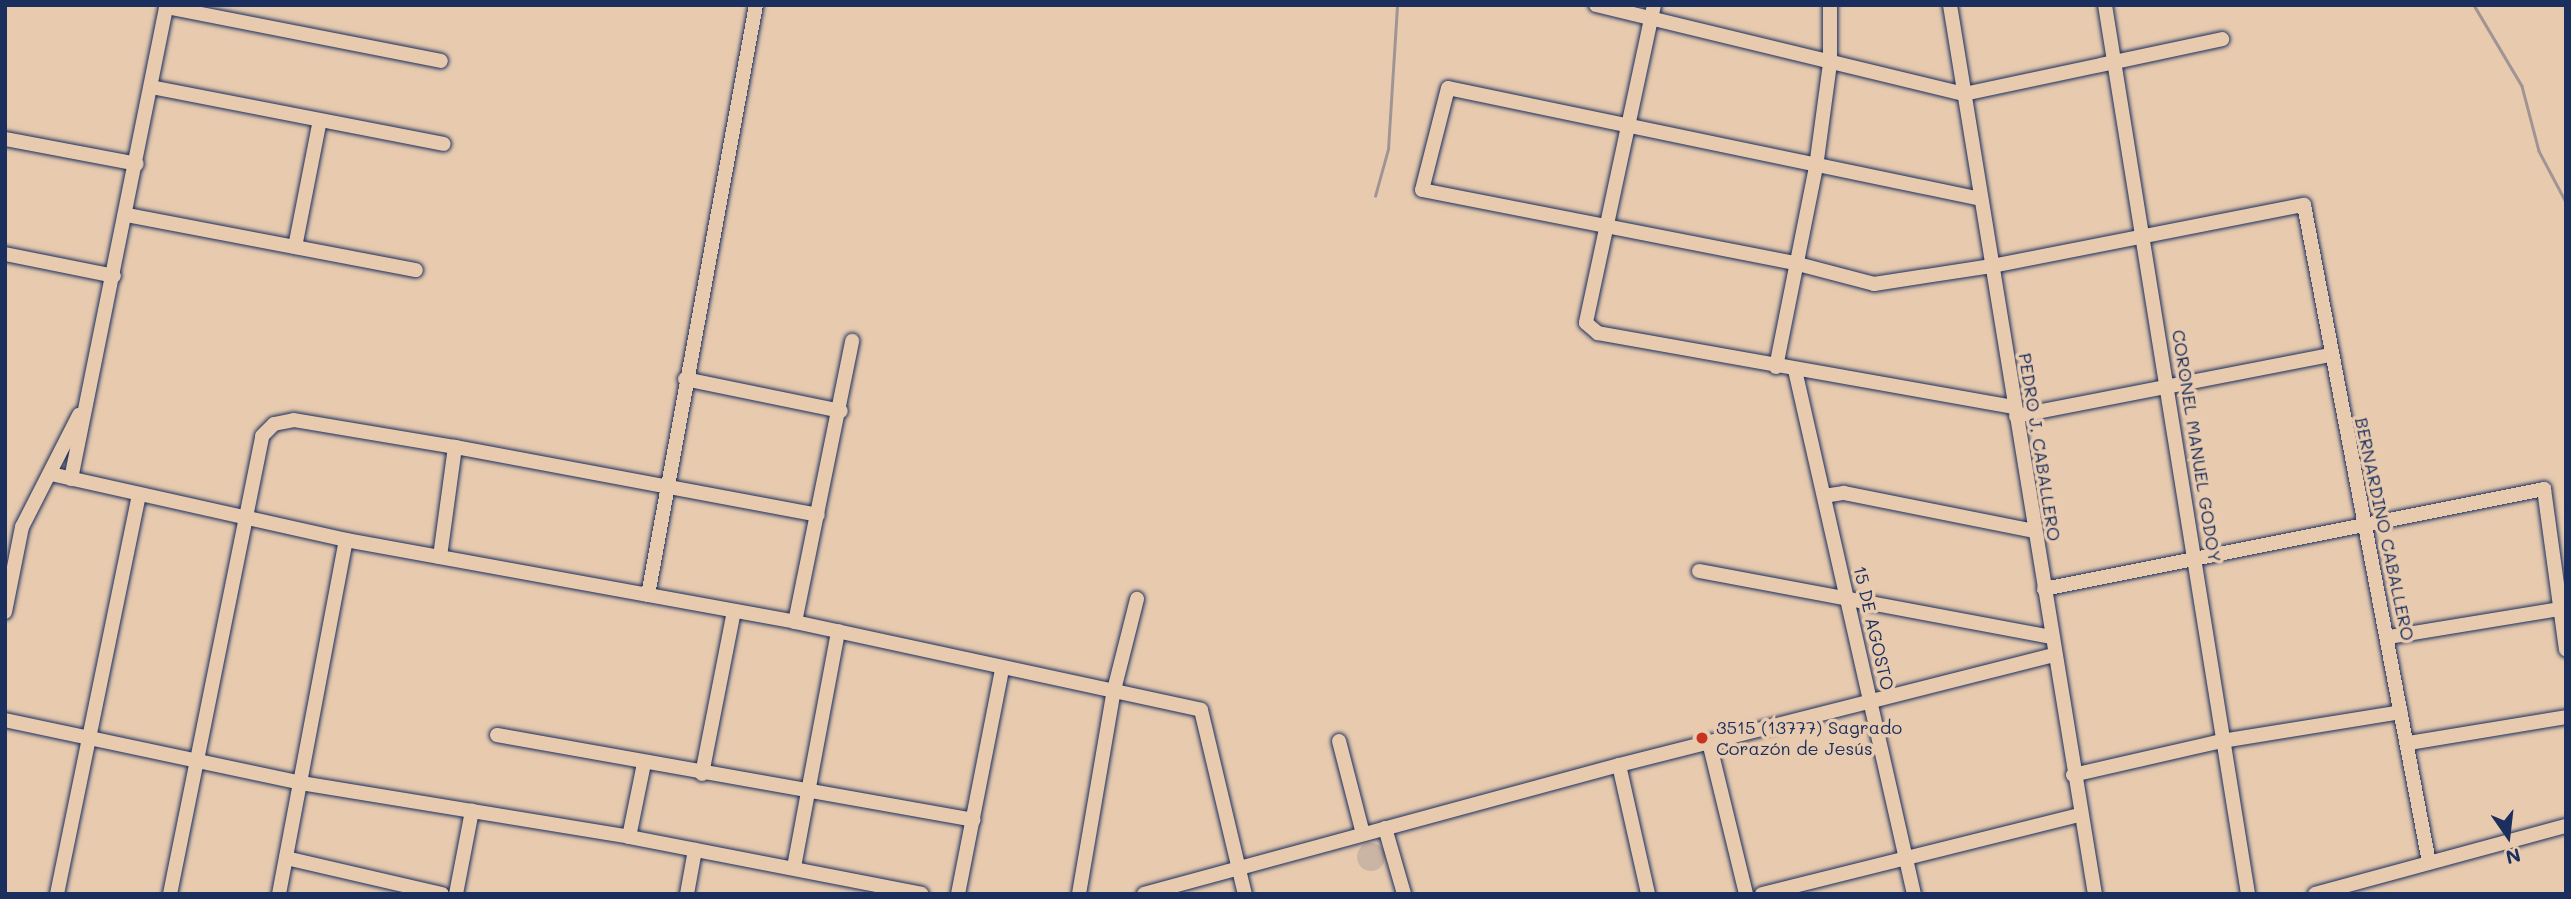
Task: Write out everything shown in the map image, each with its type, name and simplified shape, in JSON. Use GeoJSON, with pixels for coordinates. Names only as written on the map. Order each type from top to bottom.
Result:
{"type":"FeatureCollection","features":[{"type":"Feature","properties":{"kind":"street"},"geometry":{"type":"LineString","coordinates":[[648,595],[685,379],[756,5]]}},
{"type":"Feature","properties":{"kind":"street"},"geometry":{"type":"LineString","coordinates":[[1596,5],[1653,12],[1830,63],[1964,94],[2222,40]]}},
{"type":"Feature","properties":{"kind":"street"},"geometry":{"type":"LineString","coordinates":[[1776,367],[1816,167],[1830,63],[1830,5]]}},
{"type":"Feature","properties":{"kind":"street","name":"PEDRO J. CABALLERO"},"geometry":{"type":"LineString","coordinates":[[1950,5],[2073,775],[2095,894]]}},
{"type":"Feature","properties":{"kind":"street","name":"CORONEL MANUEL GODOY"},"geometry":{"type":"LineString","coordinates":[[2105,5],[2196,557],[2222,741],[2248,894]]}},
{"type":"Feature","properties":{"kind":"street"},"geometry":{"type":"LineString","coordinates":[[71,478],[127,215],[166,6],[441,61]]}},
{"type":"Feature","properties":{"kind":"street"},"geometry":{"type":"LineString","coordinates":[[1653,12],[1586,323],[1598,333],[2015,411],[2168,386],[2330,355]]}},
{"type":"Feature","properties":{"kind":"street"},"geometry":{"type":"LineString","coordinates":[[151,88],[444,144]]}},
{"type":"Feature","properties":{"kind":"street"},"geometry":{"type":"LineString","coordinates":[[1981,199],[1816,167],[1448,88],[1422,190],[1798,264],[1874,284],[1992,266],[2143,236]]}},
{"type":"Feature","properties":{"kind":"street"},"geometry":{"type":"LineString","coordinates":[[295,247],[320,120]]}},
{"type":"Feature","properties":{"kind":"street"},"geometry":{"type":"LineString","coordinates":[[5,139],[137,164]]}},
{"type":"Feature","properties":{"kind":"street","name":"BERNARDINO CABALLERO"},"geometry":{"type":"LineString","coordinates":[[2143,236],[2304,205],[2330,355],[2389,637],[2430,862]]}},
{"type":"Feature","properties":{"kind":"street"},"geometry":{"type":"LineString","coordinates":[[127,215],[416,270]]}},
{"type":"Feature","properties":{"kind":"street"},"geometry":{"type":"LineString","coordinates":[[5,254],[114,276]]}},
{"type":"Feature","properties":{"kind":"street"},"geometry":{"type":"LineString","coordinates":[[795,622],[841,411],[852,341]]}},
{"type":"Feature","properties":{"kind":"street","name":"15 DE AGOSTO"},"geometry":{"type":"LineString","coordinates":[[1795,370],[1914,894]]}},
{"type":"Feature","properties":{"kind":"street"},"geometry":{"type":"LineString","coordinates":[[685,379],[841,411]]}},
{"type":"Feature","properties":{"kind":"street"},"geometry":{"type":"LineString","coordinates":[[5,612],[22,527],[89,394]]}},
{"type":"Feature","properties":{"kind":"street"},"geometry":{"type":"LineString","coordinates":[[170,894],[244,517],[262,436],[274,424],[295,420],[818,515]]}},
{"type":"Feature","properties":{"kind":"street"},"geometry":{"type":"LineString","coordinates":[[440,557],[455,447]]}},
{"type":"Feature","properties":{"kind":"street"},"geometry":{"type":"LineString","coordinates":[[51,474],[346,540],[795,622],[1201,710],[1245,894]]}},
{"type":"Feature","properties":{"kind":"street"},"geometry":{"type":"LineString","coordinates":[[2044,589],[2543,489],[2563,609],[2566,650]]}},
{"type":"Feature","properties":{"kind":"street"},"geometry":{"type":"LineString","coordinates":[[1824,496],[1844,493],[2035,531]]}},
{"type":"Feature","properties":{"kind":"street"},"geometry":{"type":"LineString","coordinates":[[57,894],[87,734],[139,494]]}},
{"type":"Feature","properties":{"kind":"street"},"geometry":{"type":"LineString","coordinates":[[279,894],[346,540]]}},
{"type":"Feature","properties":{"kind":"street"},"geometry":{"type":"LineString","coordinates":[[1699,571],[2052,637]]}},
{"type":"Feature","properties":{"kind":"street"},"geometry":{"type":"LineString","coordinates":[[1079,894],[1114,690],[1136,599]]}},
{"type":"Feature","properties":{"kind":"street"},"geometry":{"type":"LineString","coordinates":[[2389,637],[2563,609]]}},
{"type":"Feature","properties":{"kind":"street"},"geometry":{"type":"LineString","coordinates":[[702,774],[734,611]]}},
{"type":"Feature","properties":{"kind":"street"},"geometry":{"type":"LineString","coordinates":[[794,867],[838,631]]}},
{"type":"Feature","properties":{"kind":"street"},"geometry":{"type":"LineString","coordinates":[[1144,894],[1619,765],[2054,655]]}},
{"type":"Feature","properties":{"kind":"street"},"geometry":{"type":"LineString","coordinates":[[958,894],[1002,668]]}},
{"type":"Feature","properties":{"kind":"street"},"geometry":{"type":"LineString","coordinates":[[2073,775],[2222,741],[2401,712]]}},
{"type":"Feature","properties":{"kind":"street"},"geometry":{"type":"LineString","coordinates":[[2409,743],[2566,717]]}},
{"type":"Feature","properties":{"kind":"street"},"geometry":{"type":"LineString","coordinates":[[5,720],[87,734],[301,783],[629,837],[794,867],[921,894]]}},
{"type":"Feature","properties":{"kind":"street"},"geometry":{"type":"LineString","coordinates":[[497,735],[807,794],[973,820]]}},
{"type":"Feature","properties":{"kind":"street"},"geometry":{"type":"LineString","coordinates":[[1339,741],[1363,834]]}},
{"type":"Feature","properties":{"kind":"street"},"geometry":{"type":"LineString","coordinates":[[1709,742],[1746,894]]}},
{"type":"Feature","properties":{"kind":"street"},"geometry":{"type":"LineString","coordinates":[[629,837],[644,763]]}},
{"type":"Feature","properties":{"kind":"street"},"geometry":{"type":"LineString","coordinates":[[1619,765],[1648,894]]}},
{"type":"Feature","properties":{"kind":"street"},"geometry":{"type":"LineString","coordinates":[[456,894],[472,811]]}},
{"type":"Feature","properties":{"kind":"street"},"geometry":{"type":"LineString","coordinates":[[1762,894],[1905,856],[2080,815]]}},
{"type":"Feature","properties":{"kind":"street"},"geometry":{"type":"LineString","coordinates":[[2315,894],[2566,826]]}},
{"type":"Feature","properties":{"kind":"street"},"geometry":{"type":"LineString","coordinates":[[1385,828],[1404,894]]}},
{"type":"Feature","properties":{"kind":"street"},"geometry":{"type":"LineString","coordinates":[[687,894],[695,850]]}},
{"type":"Feature","properties":{"kind":"street"},"geometry":{"type":"LineString","coordinates":[[286,858],[442,894]]}},
{"type":"Feature","properties":{"kind":"shaded area"},"geometry":{"type":"Polygon","coordinates":[[[1371,843],[1381,847],[1385,857],[1381,867],[1371,871],[1361,867],[1357,857],[1361,847],[1371,843]]]}},
{"type":"Feature","properties":{"kind":"waterway"},"geometry":{"type":"LineString","coordinates":[[1375,196],[1388,149],[1397,5]]}},
{"type":"Feature","properties":{"kind":"waterway"},"geometry":{"type":"LineString","coordinates":[[2474,5],[2522,86],[2539,151],[2566,202]]}},
{"type":"Feature","properties":{"kind":"place","name":"3515 (13777) Sagrado Corazón de Jesús"},"geometry":{"type":"Point","coordinates":[1702,738]}}]}
